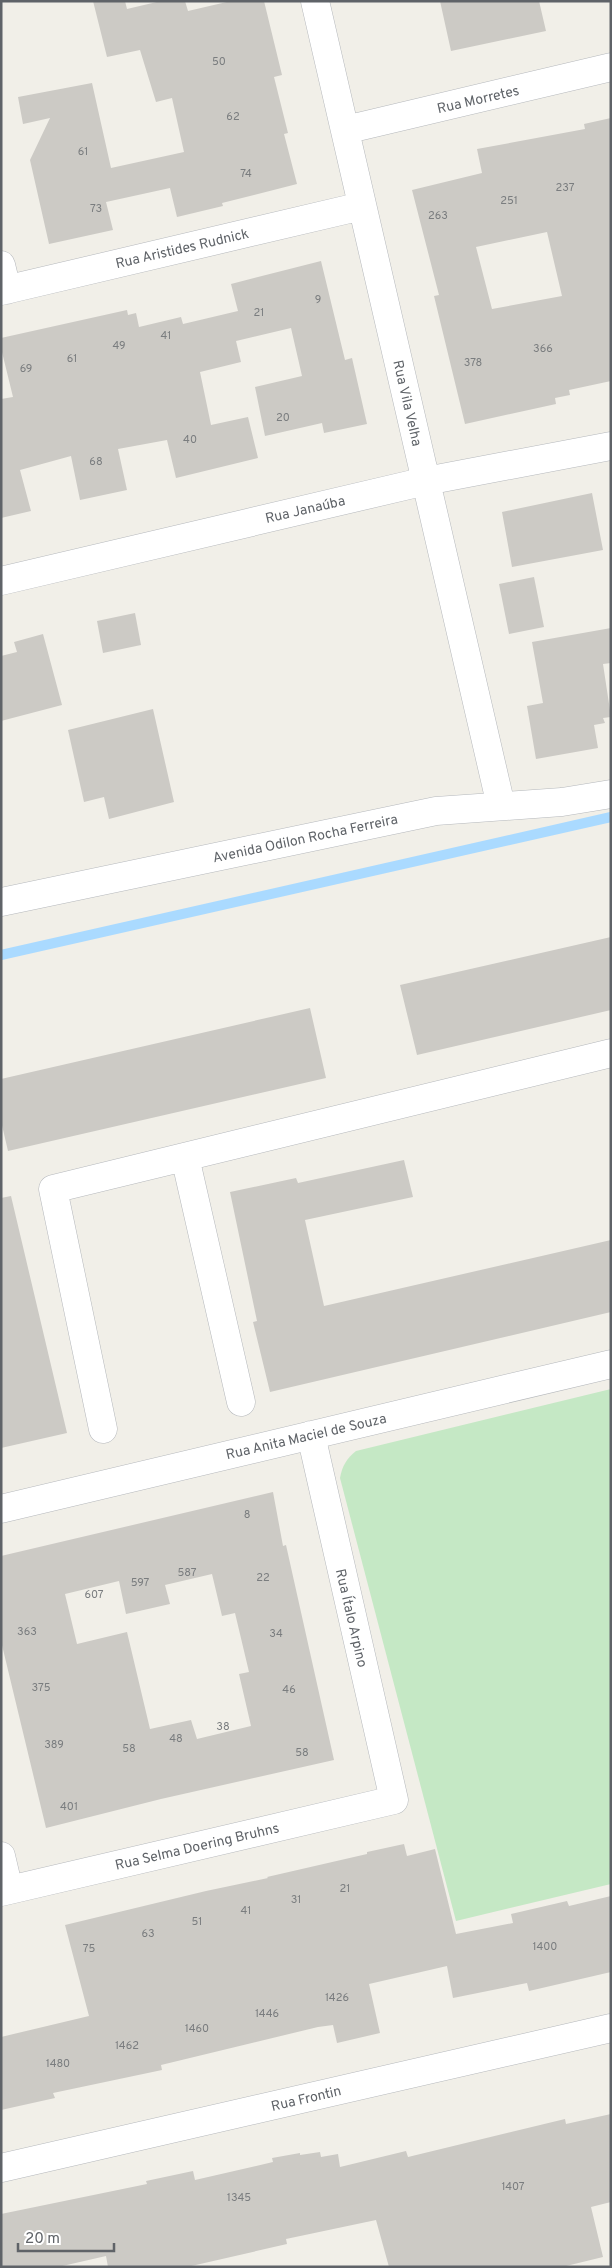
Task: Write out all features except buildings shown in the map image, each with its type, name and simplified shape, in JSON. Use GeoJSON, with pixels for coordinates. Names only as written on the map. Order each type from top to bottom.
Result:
{"type":"FeatureCollection","features":[{"type":"Feature","properties":{"kind":"street","name":"Rua Vila Velha"},"geometry":{"type":"LineString","coordinates":[[315,1],[501,806]]}},
{"type":"Feature","properties":{"kind":"street","name":"Rua Morretes"},"geometry":{"type":"LineString","coordinates":[[345,130],[611,68]]}},
{"type":"Feature","properties":{"kind":"street","name":"Rua Aristides Rudnick"},"geometry":{"type":"LineString","coordinates":[[3,282],[362,206]]}},
{"type":"Feature","properties":{"kind":"street","name":"Rua Janaúba"},"geometry":{"type":"LineString","coordinates":[[1,581],[426,481],[611,446]]}},
{"type":"Feature","properties":{"kind":"street","name":"Avenida Odilon Rocha Ferreira"},"geometry":{"type":"LineString","coordinates":[[1,902],[436,811],[562,802],[611,794]]}},
{"type":"Feature","properties":{"kind":"street"},"geometry":{"type":"LineString","coordinates":[[103,1429],[54,1189],[611,1053]]}},
{"type":"Feature","properties":{"kind":"street"},"geometry":{"type":"LineString","coordinates":[[185,1157],[241,1402]]}},
{"type":"Feature","properties":{"kind":"street","name":"Rua Anita Maciel de Souza"},"geometry":{"type":"LineString","coordinates":[[1,1509],[611,1364]]}},
{"type":"Feature","properties":{"kind":"street","name":"Rua Ítalo Arpino"},"geometry":{"type":"LineString","coordinates":[[311,1435],[394,1800]]}},
{"type":"Feature","properties":{"kind":"street","name":"Rua Selma Doering Bruhns"},"geometry":{"type":"LineString","coordinates":[[5,1891],[394,1800]]}},
{"type":"Feature","properties":{"kind":"street"},"geometry":{"type":"LineString","coordinates":[[1,1856],[5,1891]]}},
{"type":"Feature","properties":{"kind":"street","name":"Rua Frontin"},"geometry":{"type":"LineString","coordinates":[[1,2168],[611,2028]]}},
{"type":"Feature","properties":{"kind":"green space"},"geometry":{"type":"Polygon","coordinates":[[[611,1389],[611,1884],[456,1921],[340,1478],[342,1470],[350,1456],[356,1451],[611,1389]]]}},
{"type":"Feature","properties":{"kind":"waterway"},"geometry":{"type":"LineString","coordinates":[[1,955],[611,817]]}}]}
